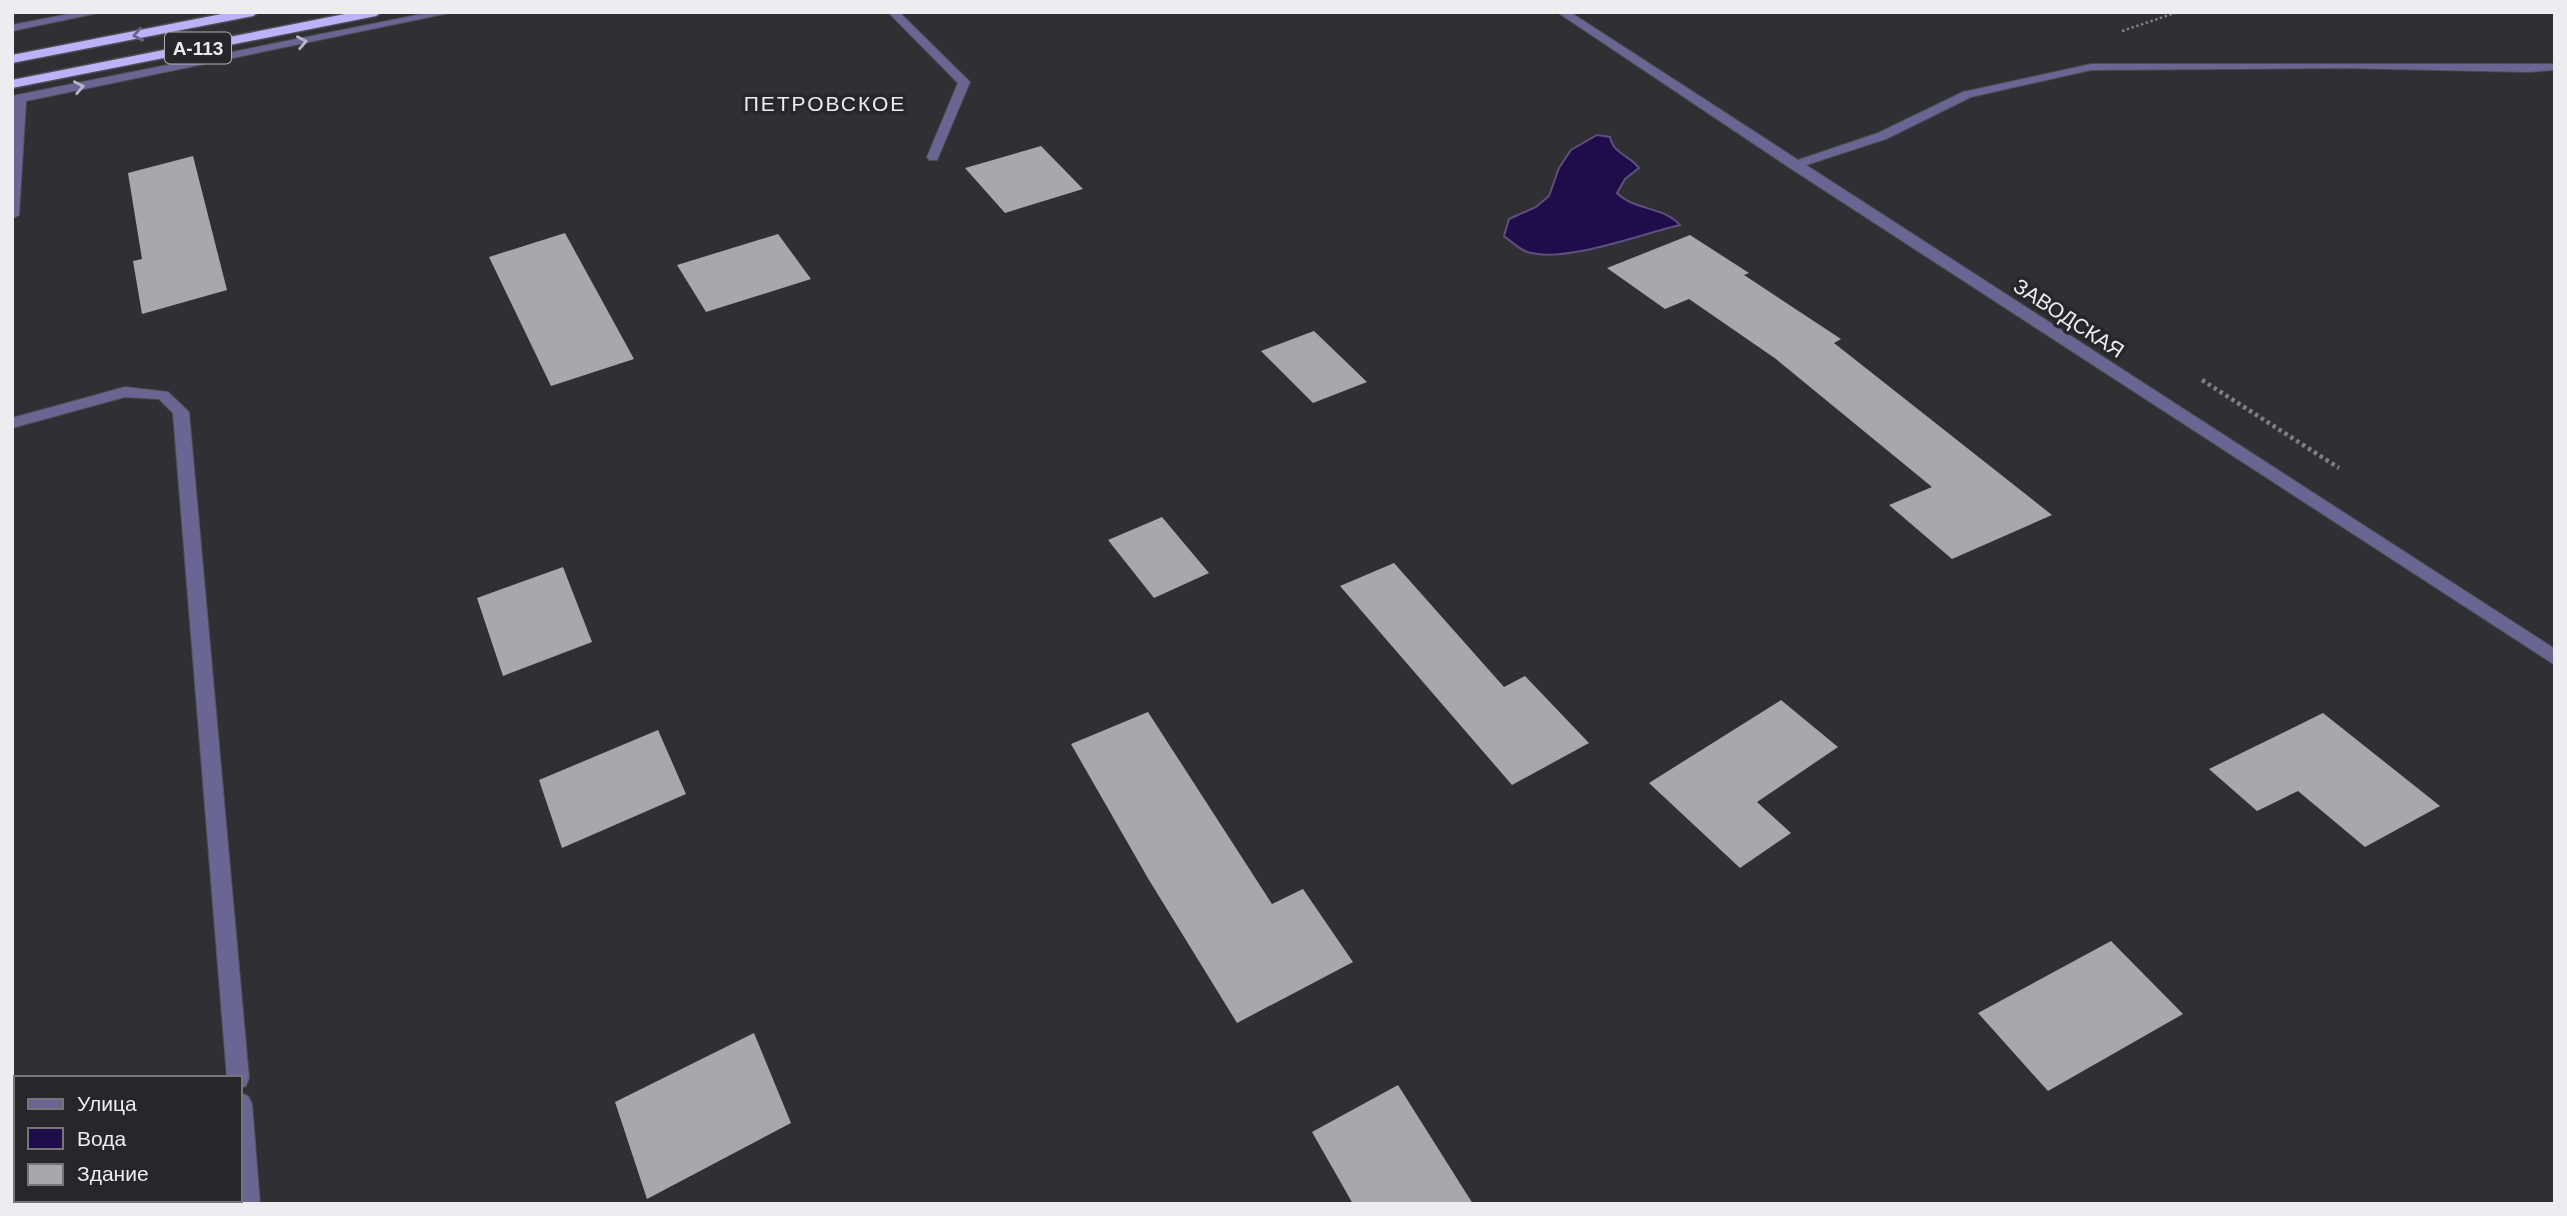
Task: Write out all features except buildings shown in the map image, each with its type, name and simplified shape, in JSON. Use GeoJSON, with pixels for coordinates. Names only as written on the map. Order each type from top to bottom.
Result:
{"type":"FeatureCollection","features":[{"type":"Feature","properties":{"kind":"highway","name":"А-113"},"geometry":{"type":"LineString","coordinates":[[12,59],[253,12]]}},
{"type":"Feature","properties":{"kind":"highway","name":"А-113"},"geometry":{"type":"LineString","coordinates":[[12,84],[376,12]]}},
{"type":"Feature","properties":{"kind":"street"},"geometry":{"type":"LineString","coordinates":[[12,28],[98,12]]}},
{"type":"Feature","properties":{"kind":"street"},"geometry":{"type":"LineString","coordinates":[[12,215],[16,99],[449,12]]}},
{"type":"Feature","properties":{"kind":"street"},"geometry":{"type":"LineString","coordinates":[[893,12],[964,82],[933,157]]}},
{"type":"Feature","properties":{"kind":"street","name":"ЗАВОДСКАЯ"},"geometry":{"type":"LineString","coordinates":[[1562,12],[2555,658]]}},
{"type":"Feature","properties":{"kind":"street"},"geometry":{"type":"LineString","coordinates":[[1794,165],[1882,136],[1967,94],[2091,67],[2555,67]]}},
{"type":"Feature","properties":{"kind":"street"},"geometry":{"type":"LineString","coordinates":[[12,423],[125,392],[163,395],[181,412],[238,1076]]}},
{"type":"Feature","properties":{"kind":"street"},"geometry":{"type":"LineString","coordinates":[[242,1129],[248,1204]]}},
{"type":"Feature","properties":{"kind":"water"},"geometry":{"type":"Polygon","coordinates":[[[1597,135],[1610,137],[1618,151],[1639,168],[1625,179],[1617,193],[1632,203],[1666,215],[1680,225],[1565,254],[1527,252],[1504,236],[1509,219],[1536,207],[1549,196],[1559,168],[1571,150],[1597,135]]]}},
{"type":"Feature","properties":{"kind":"district","name":"ПЕТРОВСКОЕ"},"geometry":{"type":"Point","coordinates":[825,103]}}]}
